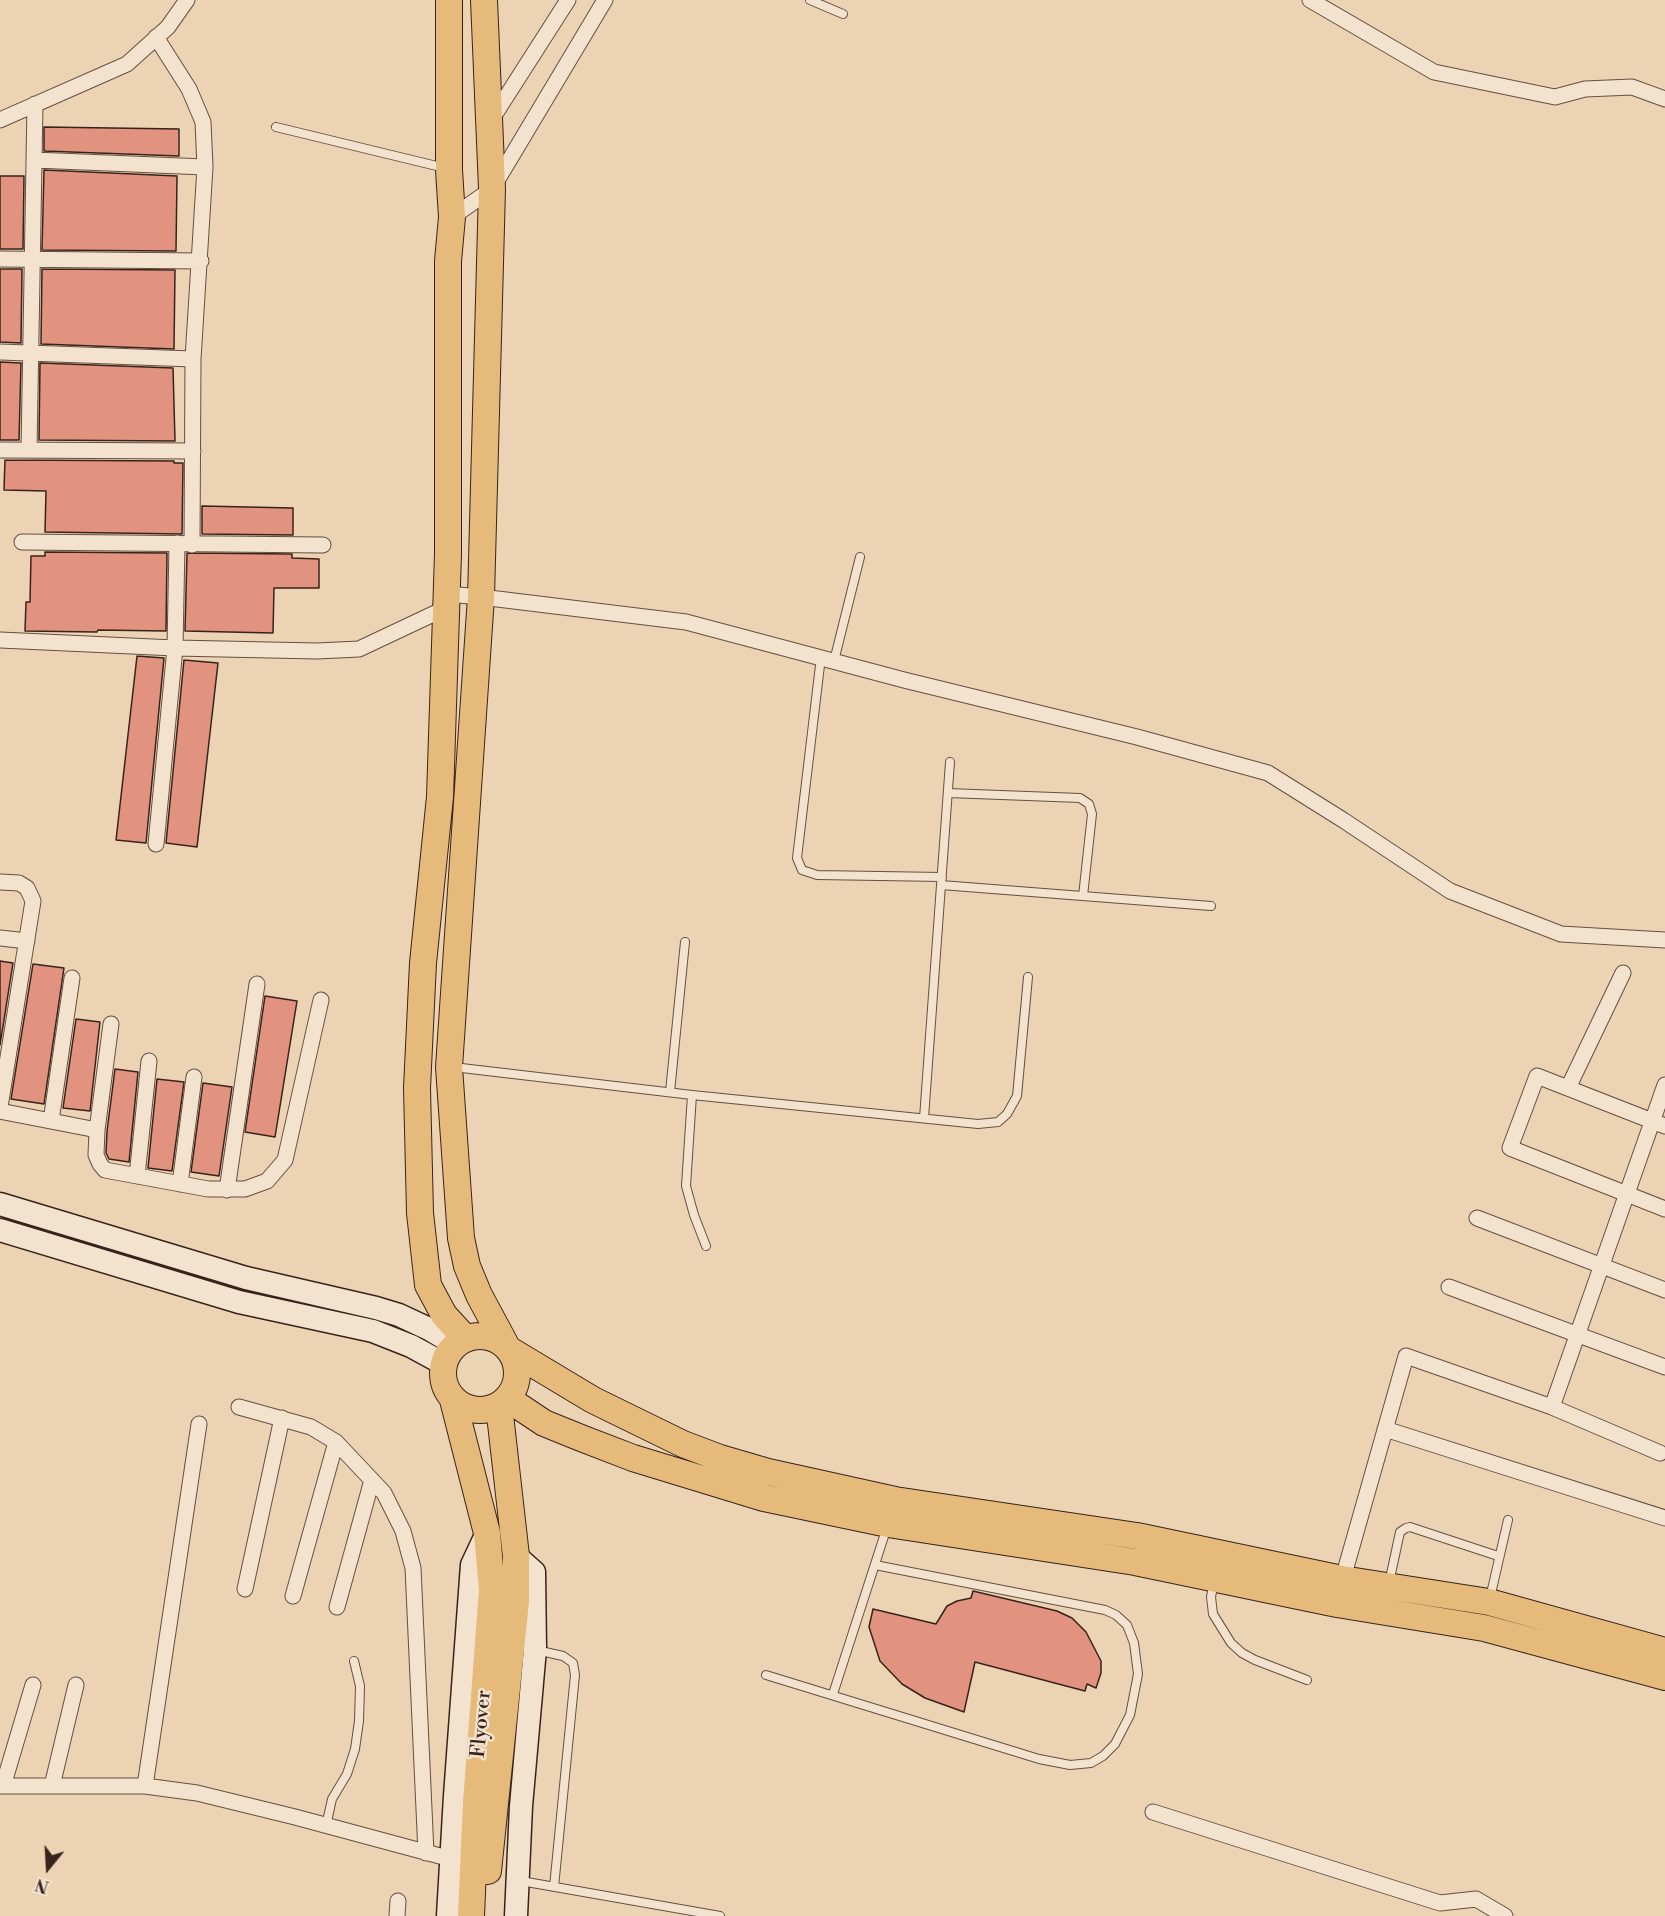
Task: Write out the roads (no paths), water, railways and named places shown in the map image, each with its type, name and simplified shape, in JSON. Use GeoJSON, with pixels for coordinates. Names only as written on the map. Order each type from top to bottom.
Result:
{"type":"FeatureCollection","features":[{"type":"Feature","properties":{"kind":"main road"},"geometry":{"type":"LineString","coordinates":[[449,0],[449,170],[452,217],[448,261],[446,601],[440,797],[423,963],[418,1077],[420,1212],[428,1285],[444,1315],[455,1349]]}},
{"type":"Feature","properties":{"kind":"main road"},"geometry":{"type":"LineString","coordinates":[[484,0],[492,189],[481,597],[449,1067],[461,1238],[465,1257],[479,1295],[508,1349],[514,1358],[517,1379],[514,1390],[503,1402],[483,1411],[467,1408],[453,1400],[442,1377],[455,1349],[477,1336],[489,1337],[499,1342],[508,1349],[593,1400],[683,1444],[891,1512]]}},
{"type":"Feature","properties":{"kind":"main road","name":"Flyover"},"geometry":{"type":"LineString","coordinates":[[453,1400],[487,1533],[492,1590],[476,1803],[471,1916]]}},
{"type":"Feature","properties":{"kind":"main road"},"geometry":{"type":"LineString","coordinates":[[503,1402],[544,1423],[633,1458],[764,1498],[1137,1536],[1218,1566],[1337,1604],[1487,1615],[1665,1651]]}},
{"type":"Feature","properties":{"kind":"main road","name":"Flyover"},"geometry":{"type":"LineString","coordinates":[[488,1916],[488,1869],[516,1601],[516,1556],[503,1402]]}},
{"type":"Feature","properties":{"kind":"main road"},"geometry":{"type":"LineString","coordinates":[[1218,1566],[1389,1586],[1487,1615],[1665,1677]]}},
{"type":"Feature","properties":{"kind":"street"},"geometry":{"type":"LineString","coordinates":[[0,120],[127,64],[168,27],[187,0]]}},
{"type":"Feature","properties":{"kind":"street"},"geometry":{"type":"LineString","coordinates":[[489,125],[568,0]]}},
{"type":"Feature","properties":{"kind":"street"},"geometry":{"type":"LineString","coordinates":[[452,217],[492,189],[605,0]]}},
{"type":"Feature","properties":{"kind":"street"},"geometry":{"type":"LineString","coordinates":[[1310,0],[1434,72],[1555,97],[1585,89],[1632,87],[1665,99]]}},
{"type":"Feature","properties":{"kind":"street"},"geometry":{"type":"LineString","coordinates":[[156,37],[189,89],[203,122],[205,167],[201,261],[193,359],[193,451],[156,844]]}},
{"type":"Feature","properties":{"kind":"street"},"geometry":{"type":"LineString","coordinates":[[29,450],[35,104]]}},
{"type":"Feature","properties":{"kind":"street"},"geometry":{"type":"LineString","coordinates":[[34,160],[205,167]]}},
{"type":"Feature","properties":{"kind":"street"},"geometry":{"type":"LineString","coordinates":[[0,259],[201,261]]}},
{"type":"Feature","properties":{"kind":"street"},"geometry":{"type":"LineString","coordinates":[[0,352],[193,359]]}},
{"type":"Feature","properties":{"kind":"street"},"geometry":{"type":"LineString","coordinates":[[0,450],[193,451]]}},
{"type":"Feature","properties":{"kind":"street"},"geometry":{"type":"LineString","coordinates":[[22,542],[323,545]]}},
{"type":"Feature","properties":{"kind":"street"},"geometry":{"type":"LineString","coordinates":[[0,640],[175,648],[317,651],[359,649],[446,601],[481,597],[686,622],[1137,737],[1268,773],[1450,891],[1561,934],[1665,940]]}},
{"type":"Feature","properties":{"kind":"street"},"geometry":{"type":"LineString","coordinates":[[0,882],[19,883],[27,888],[33,902],[0,1109],[97,1130]]}},
{"type":"Feature","properties":{"kind":"street"},"geometry":{"type":"LineString","coordinates":[[0,938],[27,941]]}},
{"type":"Feature","properties":{"kind":"street"},"geometry":{"type":"LineString","coordinates":[[1568,1089],[1623,973]]}},
{"type":"Feature","properties":{"kind":"street"},"geometry":{"type":"LineString","coordinates":[[51,1121],[72,978]]}},
{"type":"Feature","properties":{"kind":"street"},"geometry":{"type":"LineString","coordinates":[[227,1190],[257,984]]}},
{"type":"Feature","properties":{"kind":"street"},"geometry":{"type":"LineString","coordinates":[[111,1024],[97,1130],[96,1155],[100,1164],[105,1170],[208,1189],[245,1189],[267,1181],[285,1160],[321,999]]}},
{"type":"Feature","properties":{"kind":"street"},"geometry":{"type":"LineString","coordinates":[[137,1176],[148,1061]]}},
{"type":"Feature","properties":{"kind":"street"},"geometry":{"type":"LineString","coordinates":[[1659,1124],[1537,1076],[1510,1148],[1665,1209]]}},
{"type":"Feature","properties":{"kind":"street"},"geometry":{"type":"LineString","coordinates":[[180,1184],[194,1077]]}},
{"type":"Feature","properties":{"kind":"street"},"geometry":{"type":"LineString","coordinates":[[1552,1407],[1627,1194],[1659,1124],[1665,1085]]}},
{"type":"Feature","properties":{"kind":"street"},"geometry":{"type":"LineString","coordinates":[[0,1204],[246,1278],[399,1315],[429,1329],[455,1349]]}},
{"type":"Feature","properties":{"kind":"street"},"geometry":{"type":"LineString","coordinates":[[1477,1218],[1665,1290]]}},
{"type":"Feature","properties":{"kind":"street"},"geometry":{"type":"LineString","coordinates":[[0,1230],[239,1302],[373,1331],[411,1346],[455,1349]]}},
{"type":"Feature","properties":{"kind":"street"},"geometry":{"type":"LineString","coordinates":[[1449,1287],[1665,1367]]}},
{"type":"Feature","properties":{"kind":"street"},"geometry":{"type":"LineString","coordinates":[[1337,1604],[1342,1579],[1406,1356],[1552,1407],[1660,1453]]}},
{"type":"Feature","properties":{"kind":"street"},"geometry":{"type":"LineString","coordinates":[[239,1407],[311,1426],[336,1442],[384,1493],[403,1531],[413,1569],[426,1853]]}},
{"type":"Feature","properties":{"kind":"street"},"geometry":{"type":"LineString","coordinates":[[245,1589],[282,1418]]}},
{"type":"Feature","properties":{"kind":"street"},"geometry":{"type":"LineString","coordinates":[[145,1786],[200,1424]]}},
{"type":"Feature","properties":{"kind":"street"},"geometry":{"type":"LineString","coordinates":[[1385,1430],[1665,1518]]}},
{"type":"Feature","properties":{"kind":"street"},"geometry":{"type":"LineString","coordinates":[[293,1596],[336,1442]]}},
{"type":"Feature","properties":{"kind":"street"},"geometry":{"type":"LineString","coordinates":[[337,1607],[372,1480]]}},
{"type":"Feature","properties":{"kind":"street"},"geometry":{"type":"LineString","coordinates":[[448,1916],[472,1565],[487,1533]]}},
{"type":"Feature","properties":{"kind":"street"},"geometry":{"type":"LineString","coordinates":[[516,1556],[534,1572],[535,1649],[521,1806],[516,1916]]}},
{"type":"Feature","properties":{"kind":"street"},"geometry":{"type":"LineString","coordinates":[[33,1685],[2,1786],[145,1786],[197,1793],[451,1860]]}},
{"type":"Feature","properties":{"kind":"street"},"geometry":{"type":"LineString","coordinates":[[52,1786],[76,1685]]}},
{"type":"Feature","properties":{"kind":"street"},"geometry":{"type":"LineString","coordinates":[[1153,1812],[1440,1903],[1476,1899],[1504,1916]]}},
{"type":"Feature","properties":{"kind":"lane"},"geometry":{"type":"LineString","coordinates":[[810,0],[843,14]]}},
{"type":"Feature","properties":{"kind":"lane"},"geometry":{"type":"LineString","coordinates":[[276,127],[449,170]]}},
{"type":"Feature","properties":{"kind":"lane"},"geometry":{"type":"LineString","coordinates":[[860,557],[828,659],[797,858],[802,870],[817,874],[941,881],[1083,896],[1211,906]]}},
{"type":"Feature","properties":{"kind":"lane"},"geometry":{"type":"LineString","coordinates":[[924,1118],[950,762]]}},
{"type":"Feature","properties":{"kind":"lane"},"geometry":{"type":"LineString","coordinates":[[948,793],[1080,798],[1089,804],[1092,814],[1083,896]]}},
{"type":"Feature","properties":{"kind":"lane"},"geometry":{"type":"LineString","coordinates":[[670,1092],[685,942]]}},
{"type":"Feature","properties":{"kind":"lane"},"geometry":{"type":"LineString","coordinates":[[449,1067],[692,1095],[978,1124],[998,1122],[1007,1114],[1017,1096],[1028,977]]}},
{"type":"Feature","properties":{"kind":"lane"},"geometry":{"type":"LineString","coordinates":[[692,1095],[686,1186],[706,1246]]}},
{"type":"Feature","properties":{"kind":"lane"},"geometry":{"type":"LineString","coordinates":[[833,1694],[891,1512]]}},
{"type":"Feature","properties":{"kind":"lane"},"geometry":{"type":"LineString","coordinates":[[1487,1615],[1498,1556],[1508,1520]]}},
{"type":"Feature","properties":{"kind":"lane"},"geometry":{"type":"LineString","coordinates":[[1389,1586],[1400,1532],[1406,1527],[1498,1556]]}},
{"type":"Feature","properties":{"kind":"lane"},"geometry":{"type":"LineString","coordinates":[[766,1675],[1039,1759],[1070,1765],[1091,1763],[1104,1756],[1115,1744],[1130,1715],[1138,1674],[1134,1643],[1126,1625],[1116,1615],[1105,1610],[875,1565]]}},
{"type":"Feature","properties":{"kind":"lane"},"geometry":{"type":"LineString","coordinates":[[1218,1566],[1211,1597],[1213,1614],[1232,1643],[1242,1653],[1255,1660],[1307,1680]]}},
{"type":"Feature","properties":{"kind":"lane"},"geometry":{"type":"LineString","coordinates":[[535,1649],[563,1656],[573,1663],[575,1675],[554,1887]]}},
{"type":"Feature","properties":{"kind":"lane"},"geometry":{"type":"LineString","coordinates":[[326,1826],[332,1799],[347,1774],[355,1749],[360,1686],[354,1661]]}},
{"type":"Feature","properties":{"kind":"lane"},"geometry":{"type":"LineString","coordinates":[[517,1880],[720,1916]]}}]}
